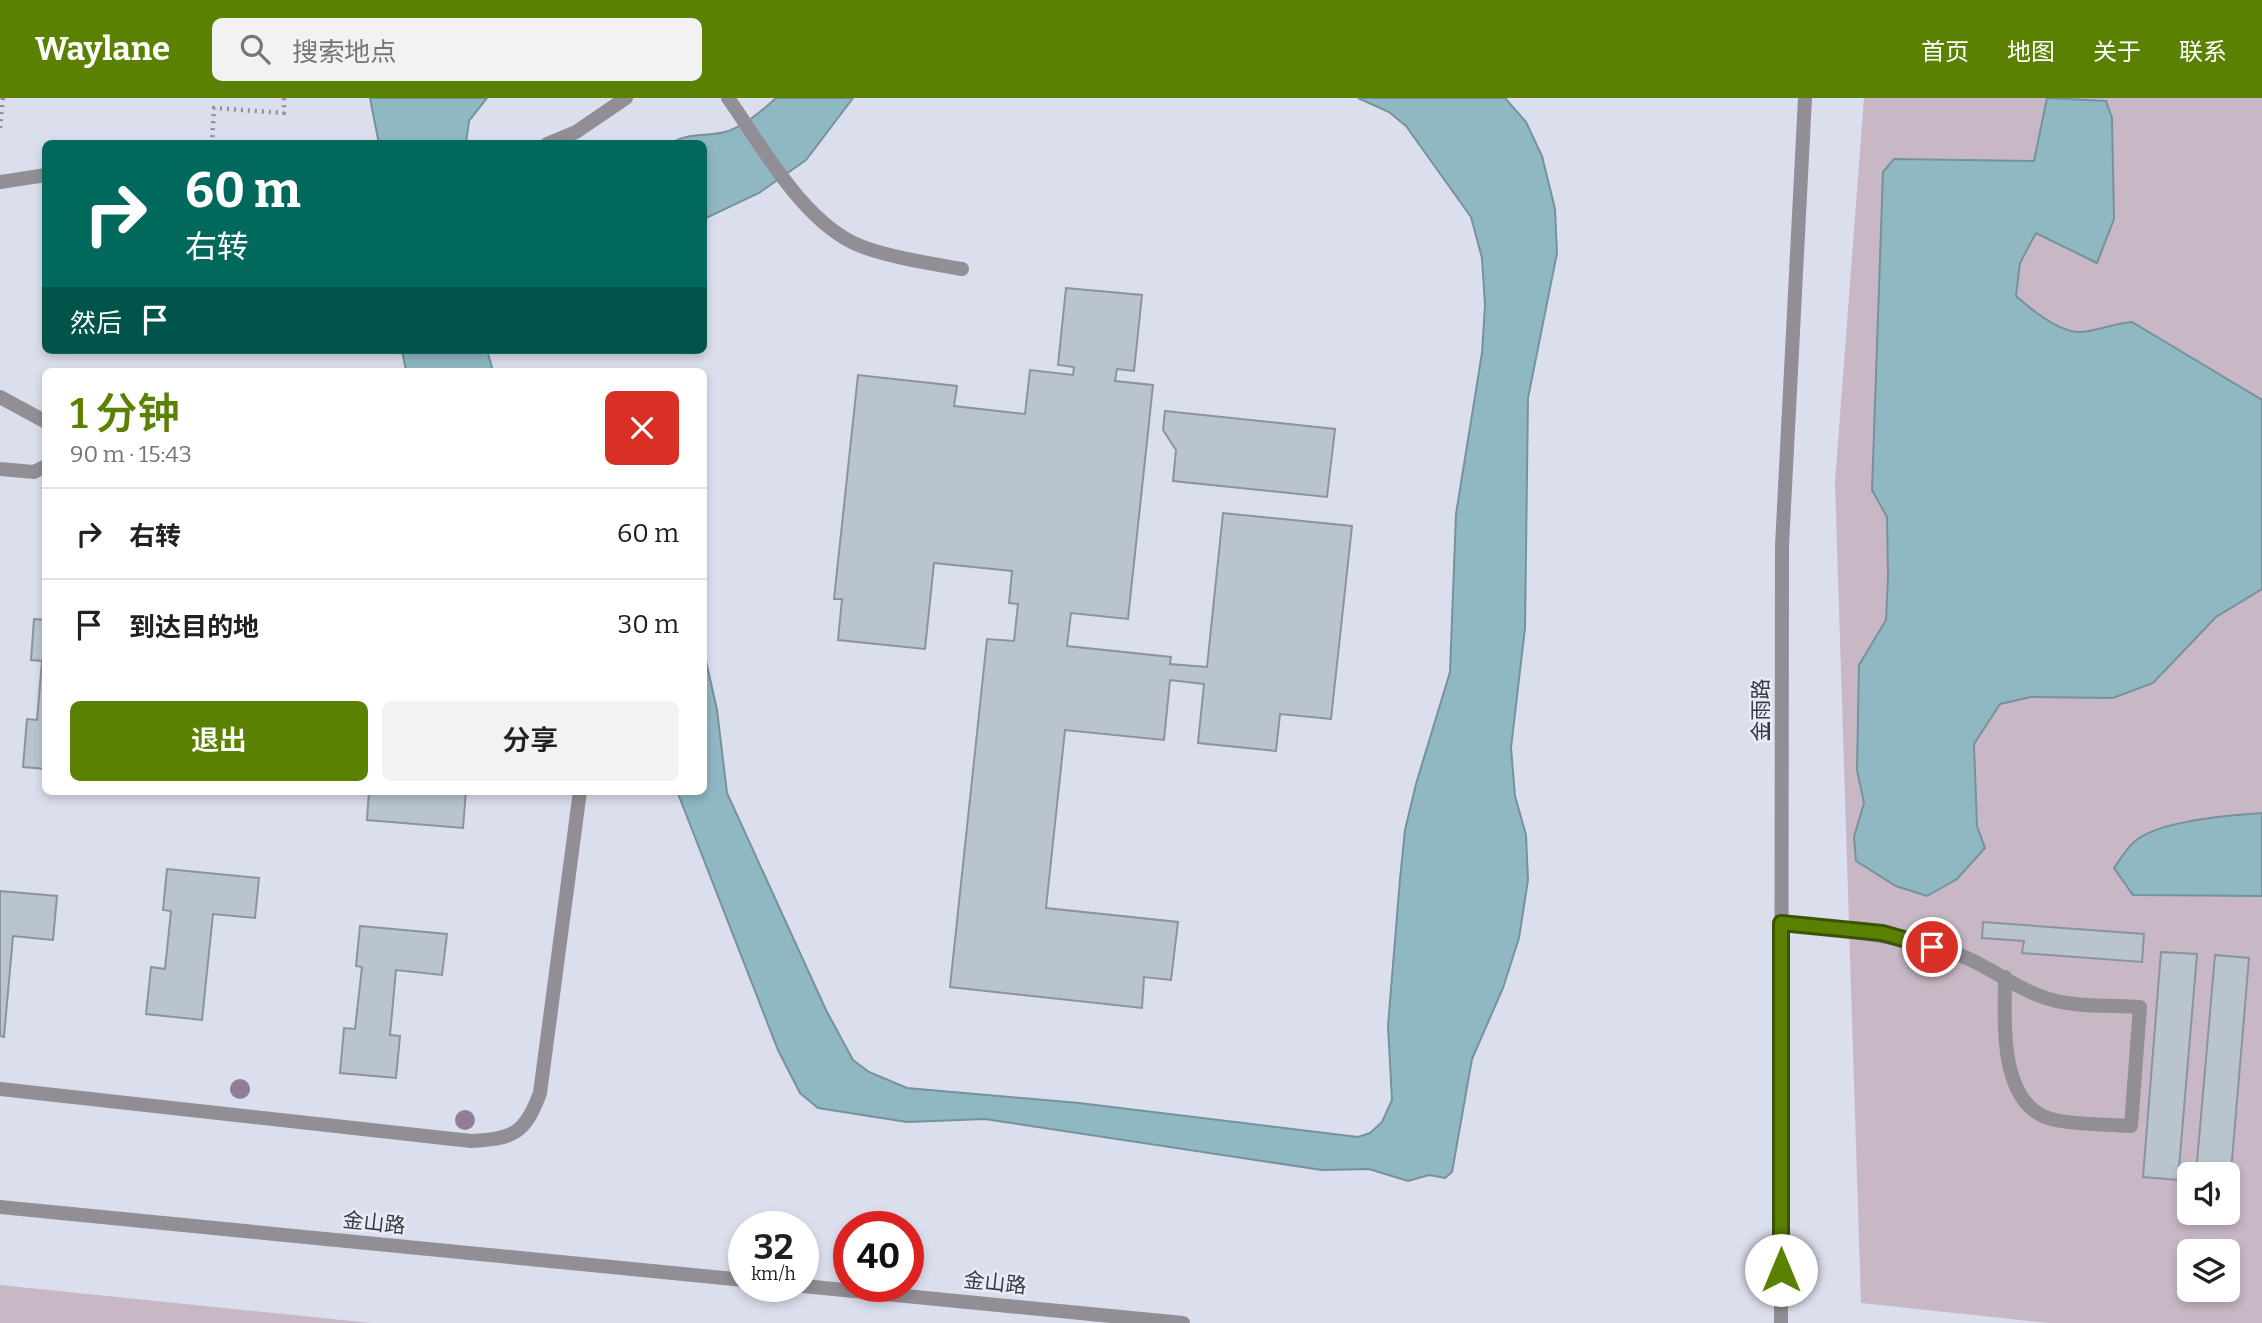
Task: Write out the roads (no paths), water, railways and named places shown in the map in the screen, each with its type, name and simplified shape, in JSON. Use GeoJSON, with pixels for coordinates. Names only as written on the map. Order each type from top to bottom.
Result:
{"type":"FeatureCollection","features":[{"type":"Feature","properties":{"kind":"street"},"geometry":{"type":"LineString","coordinates":[[557,140],[576,132],[626,98]]}},
{"type":"Feature","properties":{"kind":"street"},"geometry":{"type":"LineString","coordinates":[[729,98],[792,188],[839,235],[861,246],[962,269]]}},
{"type":"Feature","properties":{"kind":"street","name":"金雨路"},"geometry":{"type":"LineString","coordinates":[[1781,1323],[1782,546],[1805,98]]}},
{"type":"Feature","properties":{"kind":"street"},"geometry":{"type":"LineString","coordinates":[[0,182],[42,176]]}},
{"type":"Feature","properties":{"kind":"street"},"geometry":{"type":"LineString","coordinates":[[0,397],[42,420]]}},
{"type":"Feature","properties":{"kind":"street"},"geometry":{"type":"LineString","coordinates":[[0,469],[34,472],[42,468]]}},
{"type":"Feature","properties":{"kind":"street"},"geometry":{"type":"LineString","coordinates":[[0,1089],[471,1140],[497,1140],[513,1134],[526,1125],[540,1093],[579,795]]}},
{"type":"Feature","properties":{"kind":"street"},"geometry":{"type":"LineString","coordinates":[[1781,923],[1882,933],[1957,954],[2005,977],[2041,997],[2065,1002],[2140,1007],[2131,1126],[2054,1120],[2039,1114],[2026,1101],[2014,1082],[2006,1047],[2005,977]]}},
{"type":"Feature","properties":{"kind":"street","name":"金山路"},"geometry":{"type":"LineString","coordinates":[[0,1207],[728,1278]]}},
{"type":"Feature","properties":{"kind":"street","name":"金山路"},"geometry":{"type":"LineString","coordinates":[[819,1288],[1183,1323]]}},
{"type":"Feature","properties":{"kind":"water"},"geometry":{"type":"Polygon","coordinates":[[[370,98],[487,98],[469,121],[466,140],[378,140],[370,98]]]}},
{"type":"Feature","properties":{"kind":"water"},"geometry":{"type":"Polygon","coordinates":[[[776,98],[853,98],[806,160],[759,193],[707,218],[707,140],[676,140],[732,130],[776,98]]]}},
{"type":"Feature","properties":{"kind":"water"},"geometry":{"type":"Polygon","coordinates":[[[1358,98],[1505,98],[1526,122],[1542,156],[1555,209],[1557,253],[1528,398],[1525,628],[1511,748],[1515,796],[1526,835],[1528,880],[1519,938],[1503,988],[1472,1059],[1452,1172],[1445,1178],[1429,1175],[1408,1181],[1369,1169],[1322,1170],[985,1119],[907,1122],[818,1108],[800,1093],[778,1050],[679,795],[707,795],[707,665],[717,710],[727,793],[826,1010],[853,1060],[869,1072],[907,1088],[1079,1103],[1358,1137],[1370,1133],[1382,1122],[1392,1100],[1388,1026],[1405,830],[1450,672],[1456,514],[1482,353],[1485,305],[1482,258],[1471,217],[1406,126],[1389,112],[1358,98]]]}},
{"type":"Feature","properties":{"kind":"water"},"geometry":{"type":"Polygon","coordinates":[[[2047,98],[2106,101],[2112,118],[2114,219],[2097,263],[2036,233],[2020,263],[2016,296],[2045,318],[2070,331],[2083,332],[2132,322],[2262,400],[2262,589],[2216,617],[2153,683],[2113,698],[2031,697],[2000,704],[1974,744],[1977,826],[1985,848],[1957,879],[1927,896],[1896,886],[1856,861],[1854,837],[1864,803],[1857,770],[1859,665],[1886,620],[1888,577],[1887,517],[1872,490],[1883,172],[1894,159],[2034,161],[2047,98]]]}},
{"type":"Feature","properties":{"kind":"water"},"geometry":{"type":"Polygon","coordinates":[[[403,354],[488,354],[492,368],[405,368],[403,354]]]}},
{"type":"Feature","properties":{"kind":"water"},"geometry":{"type":"Polygon","coordinates":[[[2262,813],[2262,896],[2133,895],[2114,868],[2134,842],[2159,829],[2195,820],[2262,813]]]}}]}
